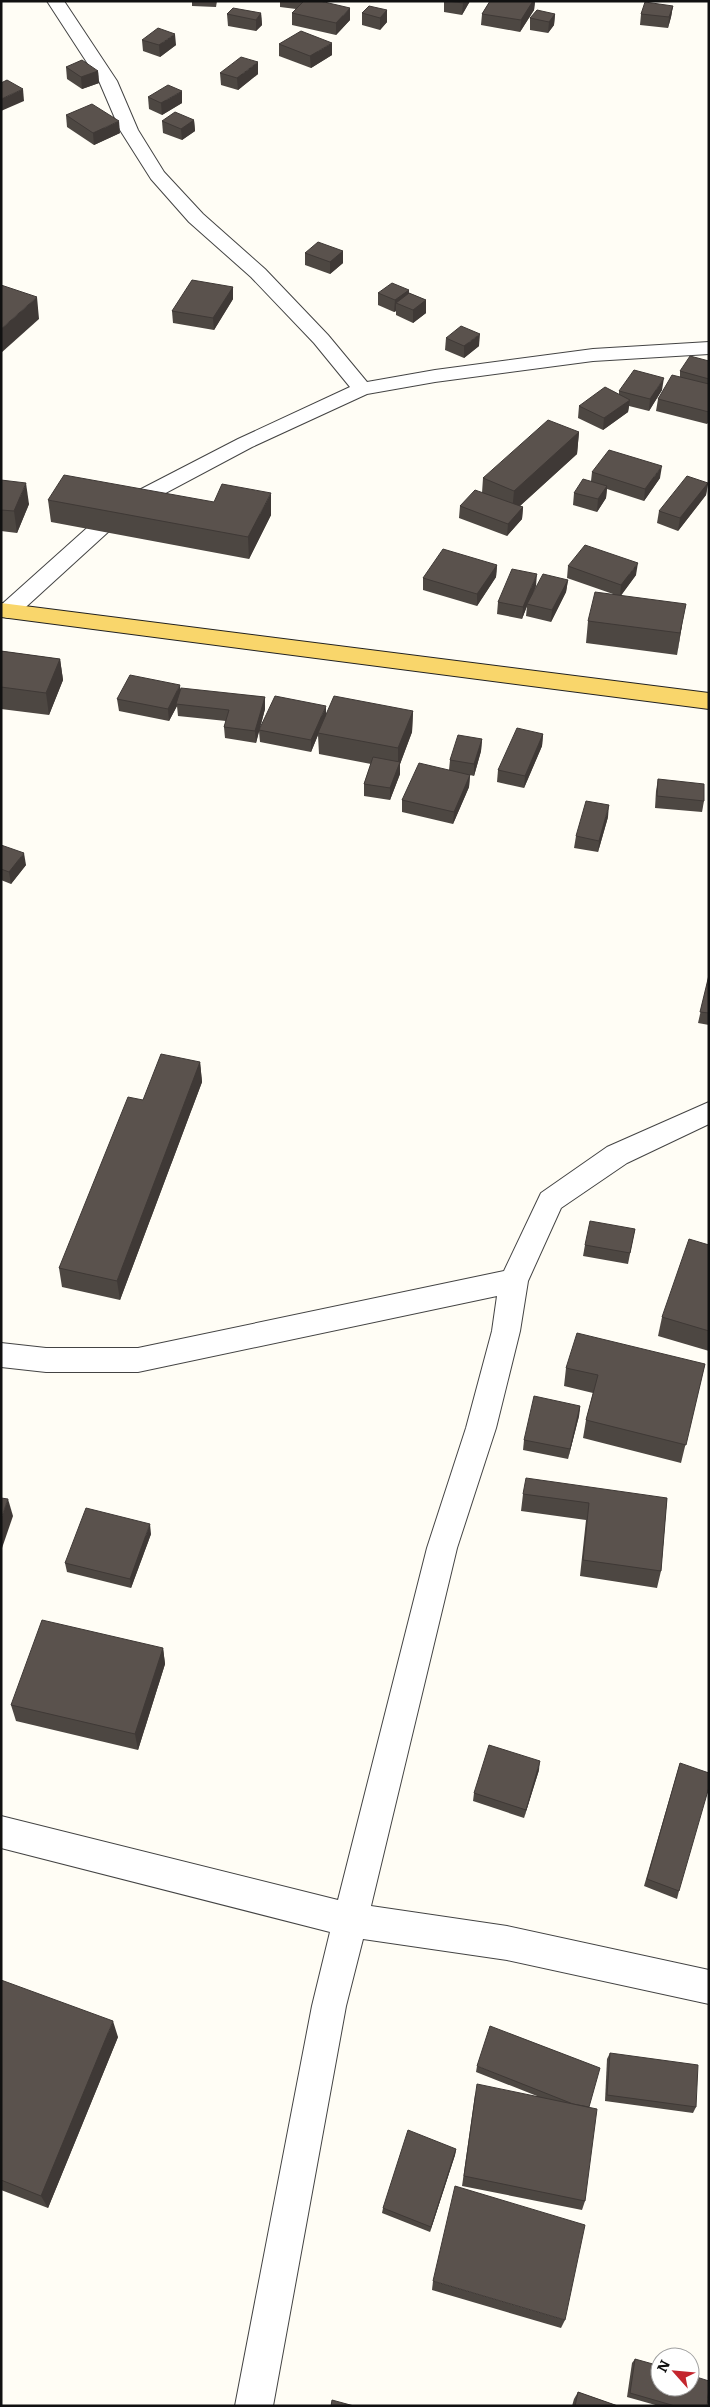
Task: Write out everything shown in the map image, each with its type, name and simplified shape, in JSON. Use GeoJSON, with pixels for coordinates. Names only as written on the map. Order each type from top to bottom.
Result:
{"type":"FeatureCollection","features":[{"type":"Feature","properties":{"kind":"main road"},"geometry":{"type":"LineString","coordinates":[[5,610],[230,641],[709,701]]}},
{"type":"Feature","properties":{"kind":"street"},"geometry":{"type":"LineString","coordinates":[[54,1],[67,16],[108,82],[129,130],[156,175],[196,218],[258,273],[321,339],[362,389]]}},
{"type":"Feature","properties":{"kind":"street"},"geometry":{"type":"LineString","coordinates":[[5,610],[123,507],[245,443],[362,389],[435,376],[593,355],[709,348]]}},
{"type":"Feature","properties":{"kind":"street"},"geometry":{"type":"LineString","coordinates":[[254,2406],[329,2006],[352,1920],[442,1548],[481,1428],[506,1332],[514,1281],[551,1201],[617,1155],[709,1112]]}},
{"type":"Feature","properties":{"kind":"street"},"geometry":{"type":"LineString","coordinates":[[1,1355],[46,1360],[138,1360],[514,1281]]}},
{"type":"Feature","properties":{"kind":"street"},"geometry":{"type":"LineString","coordinates":[[1,1832],[352,1920],[507,1944],[709,1987]]}},
{"type":"Feature","properties":{"kind":"building"},"geometry":{"type":"Polygon","coordinates":[[[304,1],[320,1],[350,8],[336,23],[292,13],[304,1]]]}},
{"type":"Feature","properties":{"kind":"building"},"geometry":{"type":"Polygon","coordinates":[[[448,1],[464,1],[463,3],[448,1]]]}},
{"type":"Feature","properties":{"kind":"building"},"geometry":{"type":"Polygon","coordinates":[[[490,1],[533,1],[521,20],[482,14],[490,1]]]}},
{"type":"Feature","properties":{"kind":"building"},"geometry":{"type":"Polygon","coordinates":[[[645,2],[673,6],[669,17],[641,14],[645,2]]]}},
{"type":"Feature","properties":{"kind":"building"},"geometry":{"type":"Polygon","coordinates":[[[369,6],[387,10],[380,18],[362,13],[369,6]]]}},
{"type":"Feature","properties":{"kind":"building"},"geometry":{"type":"Polygon","coordinates":[[[233,8],[261,13],[256,20],[227,14],[233,8]]]}},
{"type":"Feature","properties":{"kind":"building"},"geometry":{"type":"Polygon","coordinates":[[[537,10],[555,14],[549,22],[530,18],[537,10]]]}},
{"type":"Feature","properties":{"kind":"building"},"geometry":{"type":"Polygon","coordinates":[[[158,28],[175,34],[159,45],[142,40],[158,28]]]}},
{"type":"Feature","properties":{"kind":"building"},"geometry":{"type":"Polygon","coordinates":[[[301,31],[332,43],[310,56],[279,44],[301,31]]]}},
{"type":"Feature","properties":{"kind":"building"},"geometry":{"type":"Polygon","coordinates":[[[241,57],[258,62],[237,78],[220,73],[241,57]]]}},
{"type":"Feature","properties":{"kind":"building"},"geometry":{"type":"Polygon","coordinates":[[[82,60],[98,71],[81,77],[66,67],[82,60]]]}},
{"type":"Feature","properties":{"kind":"building"},"geometry":{"type":"Polygon","coordinates":[[[7,80],[23,89],[1,99],[1,83],[7,80]]]}},
{"type":"Feature","properties":{"kind":"building"},"geometry":{"type":"Polygon","coordinates":[[[168,85],[182,91],[161,103],[148,97],[168,85]]]}},
{"type":"Feature","properties":{"kind":"building"},"geometry":{"type":"Polygon","coordinates":[[[92,104],[119,121],[93,133],[66,115],[92,104]]]}},
{"type":"Feature","properties":{"kind":"building"},"geometry":{"type":"Polygon","coordinates":[[[175,112],[194,120],[181,129],[162,121],[175,112]]]}},
{"type":"Feature","properties":{"kind":"building"},"geometry":{"type":"Polygon","coordinates":[[[318,242],[343,251],[330,262],[305,253],[318,242]]]}},
{"type":"Feature","properties":{"kind":"building"},"geometry":{"type":"Polygon","coordinates":[[[192,280],[233,287],[213,318],[172,311],[192,280]]]}},
{"type":"Feature","properties":{"kind":"building"},"geometry":{"type":"Polygon","coordinates":[[[392,283],[409,290],[395,300],[378,293],[392,283]]]}},
{"type":"Feature","properties":{"kind":"building"},"geometry":{"type":"Polygon","coordinates":[[[1,285],[37,297],[1,329],[1,285]]]}},
{"type":"Feature","properties":{"kind":"building"},"geometry":{"type":"Polygon","coordinates":[[[409,293],[426,300],[413,310],[396,303],[409,293]]]}},
{"type":"Feature","properties":{"kind":"building"},"geometry":{"type":"Polygon","coordinates":[[[461,326],[480,334],[464,346],[446,338],[461,326]]]}},
{"type":"Feature","properties":{"kind":"building"},"geometry":{"type":"Polygon","coordinates":[[[690,356],[709,361],[709,379],[680,371],[690,356]]]}},
{"type":"Feature","properties":{"kind":"building"},"geometry":{"type":"Polygon","coordinates":[[[634,370],[664,378],[650,399],[619,391],[634,370]]]}},
{"type":"Feature","properties":{"kind":"building"},"geometry":{"type":"Polygon","coordinates":[[[672,375],[709,384],[709,412],[658,399],[672,375]]]}},
{"type":"Feature","properties":{"kind":"building"},"geometry":{"type":"Polygon","coordinates":[[[605,387],[630,400],[604,418],[579,406],[605,387]]]}},
{"type":"Feature","properties":{"kind":"building"},"geometry":{"type":"Polygon","coordinates":[[[548,420],[579,432],[514,491],[483,478],[548,420]]]}},
{"type":"Feature","properties":{"kind":"building"},"geometry":{"type":"Polygon","coordinates":[[[609,450],[662,466],[645,489],[592,472],[609,450]]]}},
{"type":"Feature","properties":{"kind":"building"},"geometry":{"type":"Polygon","coordinates":[[[64,475],[214,502],[222,484],[271,493],[248,537],[48,500],[64,475]]]}},
{"type":"Feature","properties":{"kind":"building"},"geometry":{"type":"Polygon","coordinates":[[[687,476],[708,483],[680,518],[659,511],[687,476]]]}},
{"type":"Feature","properties":{"kind":"building"},"geometry":{"type":"Polygon","coordinates":[[[583,479],[607,486],[598,499],[574,493],[583,479]]]}},
{"type":"Feature","properties":{"kind":"building"},"geometry":{"type":"Polygon","coordinates":[[[1,480],[26,483],[14,511],[1,510],[1,480]]]}},
{"type":"Feature","properties":{"kind":"building"},"geometry":{"type":"Polygon","coordinates":[[[475,490],[523,507],[508,524],[460,506],[475,490]]]}},
{"type":"Feature","properties":{"kind":"building"},"geometry":{"type":"Polygon","coordinates":[[[585,545],[638,563],[621,585],[568,566],[585,545]]]}},
{"type":"Feature","properties":{"kind":"building"},"geometry":{"type":"Polygon","coordinates":[[[443,549],[497,565],[477,594],[423,578],[443,549]]]}},
{"type":"Feature","properties":{"kind":"building"},"geometry":{"type":"Polygon","coordinates":[[[512,569],[537,574],[523,607],[498,602],[512,569]]]}},
{"type":"Feature","properties":{"kind":"building"},"geometry":{"type":"Polygon","coordinates":[[[543,574],[568,580],[552,610],[527,604],[543,574]]]}},
{"type":"Feature","properties":{"kind":"building"},"geometry":{"type":"Polygon","coordinates":[[[595,592],[686,604],[680,633],[588,621],[595,592]]]}},
{"type":"Feature","properties":{"kind":"building"},"geometry":{"type":"Polygon","coordinates":[[[1,651],[60,659],[46,693],[1,687],[1,651]]]}},
{"type":"Feature","properties":{"kind":"building"},"geometry":{"type":"Polygon","coordinates":[[[130,675],[180,685],[168,709],[117,699],[130,675]]]}},
{"type":"Feature","properties":{"kind":"building"},"geometry":{"type":"Polygon","coordinates":[[[181,688],[265,697],[255,731],[224,727],[229,710],[176,704],[181,688]]]}},
{"type":"Feature","properties":{"kind":"building"},"geometry":{"type":"Polygon","coordinates":[[[275,696],[326,706],[311,740],[259,730],[275,696]]]}},
{"type":"Feature","properties":{"kind":"building"},"geometry":{"type":"Polygon","coordinates":[[[334,696],[413,711],[398,748],[318,733],[334,696]]]}},
{"type":"Feature","properties":{"kind":"building"},"geometry":{"type":"Polygon","coordinates":[[[517,728],[543,734],[525,776],[498,770],[517,728]]]}},
{"type":"Feature","properties":{"kind":"building"},"geometry":{"type":"Polygon","coordinates":[[[458,735],[482,739],[474,764],[450,760],[458,735]]]}},
{"type":"Feature","properties":{"kind":"building"},"geometry":{"type":"Polygon","coordinates":[[[373,757],[400,762],[390,788],[364,784],[373,757]]]}},
{"type":"Feature","properties":{"kind":"building"},"geometry":{"type":"Polygon","coordinates":[[[419,763],[470,775],[454,812],[402,800],[419,763]]]}},
{"type":"Feature","properties":{"kind":"building"},"geometry":{"type":"Polygon","coordinates":[[[658,779],[704,784],[704,801],[657,796],[658,779]]]}},
{"type":"Feature","properties":{"kind":"building"},"geometry":{"type":"Polygon","coordinates":[[[586,801],[609,805],[599,841],[576,836],[586,801]]]}},
{"type":"Feature","properties":{"kind":"building"},"geometry":{"type":"Polygon","coordinates":[[[1,845],[24,853],[9,872],[1,869],[1,845]]]}},
{"type":"Feature","properties":{"kind":"building"},"geometry":{"type":"Polygon","coordinates":[[[709,975],[709,1013],[700,1012],[709,975]]]}},
{"type":"Feature","properties":{"kind":"building"},"geometry":{"type":"Polygon","coordinates":[[[161,1054],[200,1062],[117,1281],[59,1268],[128,1097],[143,1100],[161,1054]]]}},
{"type":"Feature","properties":{"kind":"building"},"geometry":{"type":"Polygon","coordinates":[[[590,1221],[635,1229],[630,1253],[585,1245],[590,1221]]]}},
{"type":"Feature","properties":{"kind":"building"},"geometry":{"type":"Polygon","coordinates":[[[689,1239],[709,1245],[709,1331],[662,1317],[689,1239]]]}},
{"type":"Feature","properties":{"kind":"building"},"geometry":{"type":"Polygon","coordinates":[[[577,1333],[705,1364],[686,1445],[586,1420],[598,1375],[566,1368],[577,1333]]]}},
{"type":"Feature","properties":{"kind":"building"},"geometry":{"type":"Polygon","coordinates":[[[534,1396],[580,1406],[570,1449],[524,1440],[534,1396]]]}},
{"type":"Feature","properties":{"kind":"building"},"geometry":{"type":"Polygon","coordinates":[[[526,1478],[667,1498],[661,1571],[583,1560],[589,1503],[523,1494],[526,1478]]]}},
{"type":"Feature","properties":{"kind":"building"},"geometry":{"type":"Polygon","coordinates":[[[1,1498],[8,1499],[1,1519],[1,1498]]]}},
{"type":"Feature","properties":{"kind":"building"},"geometry":{"type":"Polygon","coordinates":[[[86,1508],[150,1524],[130,1579],[65,1563],[86,1508]]]}},
{"type":"Feature","properties":{"kind":"building"},"geometry":{"type":"Polygon","coordinates":[[[42,1620],[163,1648],[135,1734],[11,1705],[42,1620]]]}},
{"type":"Feature","properties":{"kind":"building"},"geometry":{"type":"Polygon","coordinates":[[[489,1745],[540,1761],[526,1810],[474,1793],[489,1745]]]}},
{"type":"Feature","properties":{"kind":"building"},"geometry":{"type":"Polygon","coordinates":[[[680,1763],[709,1773],[709,1787],[679,1891],[647,1879],[680,1763]]]}},
{"type":"Feature","properties":{"kind":"building"},"geometry":{"type":"Polygon","coordinates":[[[1,1980],[113,2021],[41,2196],[1,2180],[1,1980]]]}},
{"type":"Feature","properties":{"kind":"building"},"geometry":{"type":"Polygon","coordinates":[[[490,2026],[600,2068],[589,2107],[573,2104],[477,2066],[490,2026]]]}},
{"type":"Feature","properties":{"kind":"building"},"geometry":{"type":"Polygon","coordinates":[[[610,2053],[698,2065],[696,2107],[607,2095],[610,2053]]]}},
{"type":"Feature","properties":{"kind":"building"},"geometry":{"type":"Polygon","coordinates":[[[477,2084],[597,2109],[585,2201],[464,2176],[477,2084]]]}},
{"type":"Feature","properties":{"kind":"building"},"geometry":{"type":"Polygon","coordinates":[[[408,2130],[456,2149],[431,2227],[383,2208],[408,2130]]]}},
{"type":"Feature","properties":{"kind":"building"},"geometry":{"type":"Polygon","coordinates":[[[455,2186],[585,2225],[565,2320],[433,2281],[455,2186]]]}},
{"type":"Feature","properties":{"kind":"building"},"geometry":{"type":"Polygon","coordinates":[[[635,2359],[650,2363],[650,2397],[700,2397],[700,2378],[709,2381],[707,2406],[675,2406],[630,2393],[635,2359]]]}},
{"type":"Feature","properties":{"kind":"building"},"geometry":{"type":"Polygon","coordinates":[[[578,2392],[618,2406],[575,2406],[578,2392]]]}},
{"type":"Feature","properties":{"kind":"building"},"geometry":{"type":"Polygon","coordinates":[[[332,2400],[354,2406],[331,2406],[332,2400]]]}}]}
